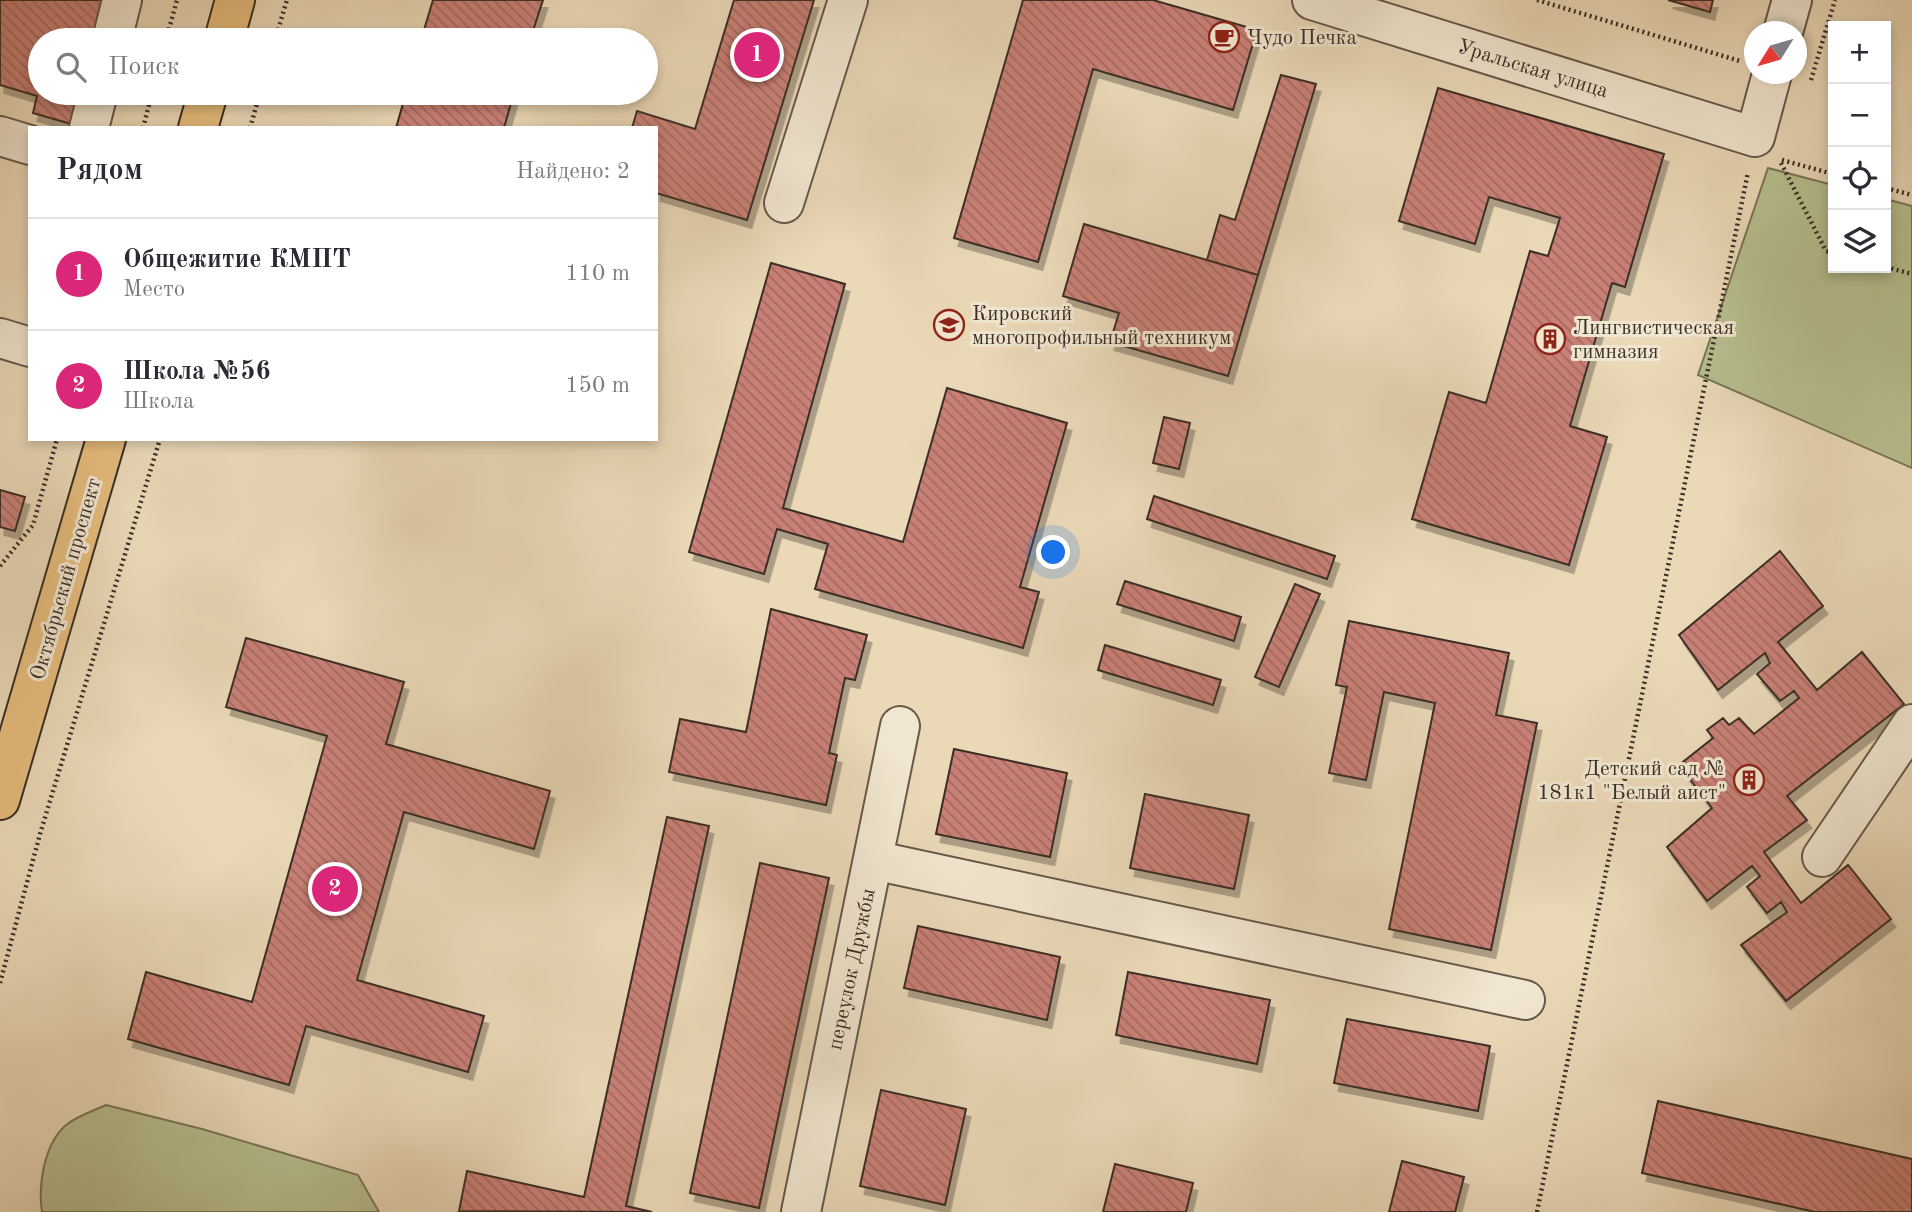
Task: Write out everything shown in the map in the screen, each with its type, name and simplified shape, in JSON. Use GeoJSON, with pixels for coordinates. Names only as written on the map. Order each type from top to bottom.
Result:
{"type":"FeatureCollection","features":[{"type":"Feature","properties":{"kind":"main road"},"geometry":{"type":"LineString","coordinates":[[227,28],[235,0]]}},
{"type":"Feature","properties":{"kind":"main road"},"geometry":{"type":"LineString","coordinates":[[199,126],[205,105]]}},
{"type":"Feature","properties":{"kind":"main road","name":"Октябрьский проспект"},"geometry":{"type":"LineString","coordinates":[[0,800],[105,441]]}},
{"type":"Feature","properties":{"kind":"street"},"geometry":{"type":"LineString","coordinates":[[115,28],[122,0]]}},
{"type":"Feature","properties":{"kind":"street"},"geometry":{"type":"LineString","coordinates":[[784,203],[848,0]]}},
{"type":"Feature","properties":{"kind":"street","name":"Уральская улица"},"geometry":{"type":"LineString","coordinates":[[1312,0],[1755,137]]}},
{"type":"Feature","properties":{"kind":"street"},"geometry":{"type":"LineString","coordinates":[[1786,21],[1792,0]]}},
{"type":"Feature","properties":{"kind":"street"},"geometry":{"type":"LineString","coordinates":[[1755,137],[1757,84]]}},
{"type":"Feature","properties":{"kind":"street"},"geometry":{"type":"LineString","coordinates":[[90,126],[95,105]]}},
{"type":"Feature","properties":{"kind":"street"},"geometry":{"type":"LineString","coordinates":[[0,136],[28,144]]}},
{"type":"Feature","properties":{"kind":"street"},"geometry":{"type":"LineString","coordinates":[[0,338],[28,346]]}},
{"type":"Feature","properties":{"kind":"street"},"geometry":{"type":"LineString","coordinates":[[1822,857],[1912,724]]}},
{"type":"Feature","properties":{"kind":"street","name":"переулок Дружбы"},"geometry":{"type":"LineString","coordinates":[[801,1212],[900,726]]}},
{"type":"Feature","properties":{"kind":"street"},"geometry":{"type":"LineString","coordinates":[[873,860],[1525,1000]]}},
{"type":"Feature","properties":{"kind":"path"},"geometry":{"type":"LineString","coordinates":[[169,28],[177,0]]}},
{"type":"Feature","properties":{"kind":"path"},"geometry":{"type":"LineString","coordinates":[[279,28],[287,0]]}},
{"type":"Feature","properties":{"kind":"path"},"geometry":{"type":"LineString","coordinates":[[1537,0],[1744,63]]}},
{"type":"Feature","properties":{"kind":"path"},"geometry":{"type":"LineString","coordinates":[[1811,80],[1835,0]]}},
{"type":"Feature","properties":{"kind":"path"},"geometry":{"type":"LineString","coordinates":[[144,126],[149,105]]}},
{"type":"Feature","properties":{"kind":"path"},"geometry":{"type":"LineString","coordinates":[[251,126],[257,105]]}},
{"type":"Feature","properties":{"kind":"path"},"geometry":{"type":"LineString","coordinates":[[1537,1212],[1755,137]]}},
{"type":"Feature","properties":{"kind":"path"},"geometry":{"type":"LineString","coordinates":[[1828,173],[1779,159],[1828,252]]}},
{"type":"Feature","properties":{"kind":"path"},"geometry":{"type":"LineString","coordinates":[[1891,189],[1912,195]]}},
{"type":"Feature","properties":{"kind":"path"},"geometry":{"type":"LineString","coordinates":[[1891,268],[1912,274]]}},
{"type":"Feature","properties":{"kind":"path"},"geometry":{"type":"LineString","coordinates":[[0,566],[33,524],[56,441]]}},
{"type":"Feature","properties":{"kind":"path"},"geometry":{"type":"LineString","coordinates":[[0,984],[40,834],[159,441]]}},
{"type":"Feature","properties":{"kind":"green space"},"geometry":{"type":"Polygon","coordinates":[[[1768,168],[1828,184],[1828,273],[1891,273],[1891,200],[1912,206],[1912,468],[1698,375],[1768,168]]]}},
{"type":"Feature","properties":{"kind":"green space"},"geometry":{"type":"Polygon","coordinates":[[[106,1105],[202,1129],[358,1175],[379,1212],[42,1212],[42,1178],[52,1143],[70,1122],[106,1105]]]}},
{"type":"Feature","properties":{"kind":"building"},"geometry":{"type":"Polygon","coordinates":[[[0,0],[106,0],[98,28],[28,28],[28,93],[0,85],[0,0]]]}},
{"type":"Feature","properties":{"kind":"building"},"geometry":{"type":"Polygon","coordinates":[[[433,0],[543,0],[534,28],[425,28],[433,0]]]}},
{"type":"Feature","properties":{"kind":"building"},"geometry":{"type":"Polygon","coordinates":[[[734,0],[814,0],[747,220],[658,194],[658,126],[633,126],[637,111],[695,129],[734,0]]]}},
{"type":"Feature","properties":{"kind":"building"},"geometry":{"type":"Polygon","coordinates":[[[1023,0],[1153,0],[1257,30],[1233,110],[1093,69],[1038,262],[954,238],[1023,0]]]}},
{"type":"Feature","properties":{"kind":"building"},"geometry":{"type":"Polygon","coordinates":[[[1668,0],[1713,0],[1710,12],[1668,0]]]}},
{"type":"Feature","properties":{"kind":"building"},"geometry":{"type":"Polygon","coordinates":[[[1281,75],[1316,84],[1258,275],[1207,260],[1220,215],[1235,220],[1281,75]]]}},
{"type":"Feature","properties":{"kind":"building","name":"Лингвистическая гимназия"},"geometry":{"type":"Polygon","coordinates":[[[1438,88],[1664,154],[1625,287],[1612,283],[1570,426],[1607,437],[1569,565],[1412,519],[1449,392],[1486,403],[1530,251],[1548,256],[1560,218],[1489,197],[1475,244],[1399,221],[1438,88]]]}},
{"type":"Feature","properties":{"kind":"building"},"geometry":{"type":"Polygon","coordinates":[[[35,105],[77,105],[71,124],[33,113],[35,105]]]}},
{"type":"Feature","properties":{"kind":"building"},"geometry":{"type":"Polygon","coordinates":[[[403,105],[511,105],[505,126],[397,126],[403,105]]]}},
{"type":"Feature","properties":{"kind":"building"},"geometry":{"type":"Polygon","coordinates":[[[1084,224],[1258,275],[1228,376],[1110,342],[1119,313],[1063,296],[1084,224]]]}},
{"type":"Feature","properties":{"kind":"building"},"geometry":{"type":"Polygon","coordinates":[[[771,263],[845,284],[783,508],[903,542],[947,388],[1067,423],[1020,587],[1039,592],[1023,648],[815,589],[828,544],[777,529],[764,574],[689,552],[771,263]]]}},
{"type":"Feature","properties":{"kind":"building"},"geometry":{"type":"Polygon","coordinates":[[[1164,417],[1190,423],[1179,469],[1153,463],[1164,417]]]}},
{"type":"Feature","properties":{"kind":"building"},"geometry":{"type":"Polygon","coordinates":[[[0,490],[25,497],[15,531],[0,527],[0,490]]]}},
{"type":"Feature","properties":{"kind":"building"},"geometry":{"type":"Polygon","coordinates":[[[1154,496],[1335,556],[1327,579],[1147,519],[1154,496]]]}},
{"type":"Feature","properties":{"kind":"building","name":"Детский сад № 181к1 \"Белый аист\""},"geometry":{"type":"Polygon","coordinates":[[[1780,551],[1823,606],[1778,642],[1817,690],[1862,652],[1904,704],[1787,796],[1807,820],[1764,852],[1801,903],[1848,865],[1891,919],[1786,1001],[1741,945],[1787,912],[1781,902],[1767,913],[1747,887],[1760,876],[1752,866],[1707,901],[1667,847],[1712,808],[1679,765],[1713,738],[1707,730],[1723,718],[1729,725],[1739,718],[1754,734],[1799,698],[1794,691],[1780,701],[1757,674],[1770,663],[1765,653],[1718,690],[1679,635],[1780,551]]]}},
{"type":"Feature","properties":{"kind":"building"},"geometry":{"type":"Polygon","coordinates":[[[1125,581],[1241,617],[1234,641],[1117,604],[1125,581]]]}},
{"type":"Feature","properties":{"kind":"building"},"geometry":{"type":"Polygon","coordinates":[[[1295,584],[1320,594],[1279,687],[1255,677],[1295,584]]]}},
{"type":"Feature","properties":{"kind":"building"},"geometry":{"type":"Polygon","coordinates":[[[771,609],[867,635],[855,680],[845,678],[829,753],[837,755],[826,805],[669,772],[680,719],[746,732],[771,609]]]}},
{"type":"Feature","properties":{"kind":"building"},"geometry":{"type":"Polygon","coordinates":[[[1349,621],[1509,653],[1496,715],[1537,723],[1491,950],[1389,929],[1435,703],[1384,692],[1366,780],[1329,773],[1347,687],[1336,685],[1349,621]]]}},
{"type":"Feature","properties":{"kind":"building"},"geometry":{"type":"Polygon","coordinates":[[[246,638],[404,682],[386,744],[550,791],[534,849],[404,812],[357,980],[484,1016],[468,1072],[306,1026],[289,1085],[128,1039],[146,972],[252,1002],[327,736],[226,707],[246,638]]]}},
{"type":"Feature","properties":{"kind":"building"},"geometry":{"type":"Polygon","coordinates":[[[1105,645],[1221,680],[1213,705],[1098,670],[1105,645]]]}},
{"type":"Feature","properties":{"kind":"building"},"geometry":{"type":"Polygon","coordinates":[[[954,749],[1067,773],[1050,857],[936,834],[954,749]]]}},
{"type":"Feature","properties":{"kind":"building"},"geometry":{"type":"Polygon","coordinates":[[[1145,794],[1249,815],[1234,889],[1130,868],[1145,794]]]}},
{"type":"Feature","properties":{"kind":"building"},"geometry":{"type":"Polygon","coordinates":[[[667,817],[709,826],[626,1206],[652,1212],[459,1211],[467,1171],[584,1197],[667,817]]]}},
{"type":"Feature","properties":{"kind":"building"},"geometry":{"type":"Polygon","coordinates":[[[760,863],[829,878],[759,1208],[690,1193],[760,863]]]}},
{"type":"Feature","properties":{"kind":"building"},"geometry":{"type":"Polygon","coordinates":[[[918,926],[1060,957],[1047,1020],[904,988],[918,926]]]}},
{"type":"Feature","properties":{"kind":"building"},"geometry":{"type":"Polygon","coordinates":[[[1128,972],[1270,1000],[1257,1064],[1116,1035],[1128,972]]]}},
{"type":"Feature","properties":{"kind":"building"},"geometry":{"type":"Polygon","coordinates":[[[1347,1019],[1490,1046],[1478,1111],[1334,1083],[1347,1019]]]}},
{"type":"Feature","properties":{"kind":"building"},"geometry":{"type":"Polygon","coordinates":[[[881,1090],[966,1109],[945,1205],[860,1186],[881,1090]]]}},
{"type":"Feature","properties":{"kind":"building"},"geometry":{"type":"Polygon","coordinates":[[[1658,1101],[1912,1159],[1912,1212],[1815,1212],[1642,1173],[1658,1101]]]}},
{"type":"Feature","properties":{"kind":"building"},"geometry":{"type":"Polygon","coordinates":[[[1402,1161],[1464,1177],[1455,1212],[1389,1212],[1402,1161]]]}},
{"type":"Feature","properties":{"kind":"building"},"geometry":{"type":"Polygon","coordinates":[[[1115,1164],[1193,1183],[1186,1212],[1103,1212],[1115,1164]]]}},
{"type":"Feature","properties":{"kind":"place","name":"Чудо Печка"},"geometry":{"type":"Point","coordinates":[1224,37]}},
{"type":"Feature","properties":{"kind":"place","name":"Общежитие КМПТ"},"geometry":{"type":"Point","coordinates":[757,55]}},
{"type":"Feature","properties":{"kind":"place","name":"Кировский многопрофильный техникум"},"geometry":{"type":"Point","coordinates":[949,325]}},
{"type":"Feature","properties":{"kind":"place","name":"Лингвистическая гимназия"},"geometry":{"type":"Point","coordinates":[1550,339]}},
{"type":"Feature","properties":{"kind":"place","name":"Детский сад № 181к1 \"Белый аист\""},"geometry":{"type":"Point","coordinates":[1749,780]}},
{"type":"Feature","properties":{"kind":"place","name":"Школа №56"},"geometry":{"type":"Point","coordinates":[335,889]}}]}
